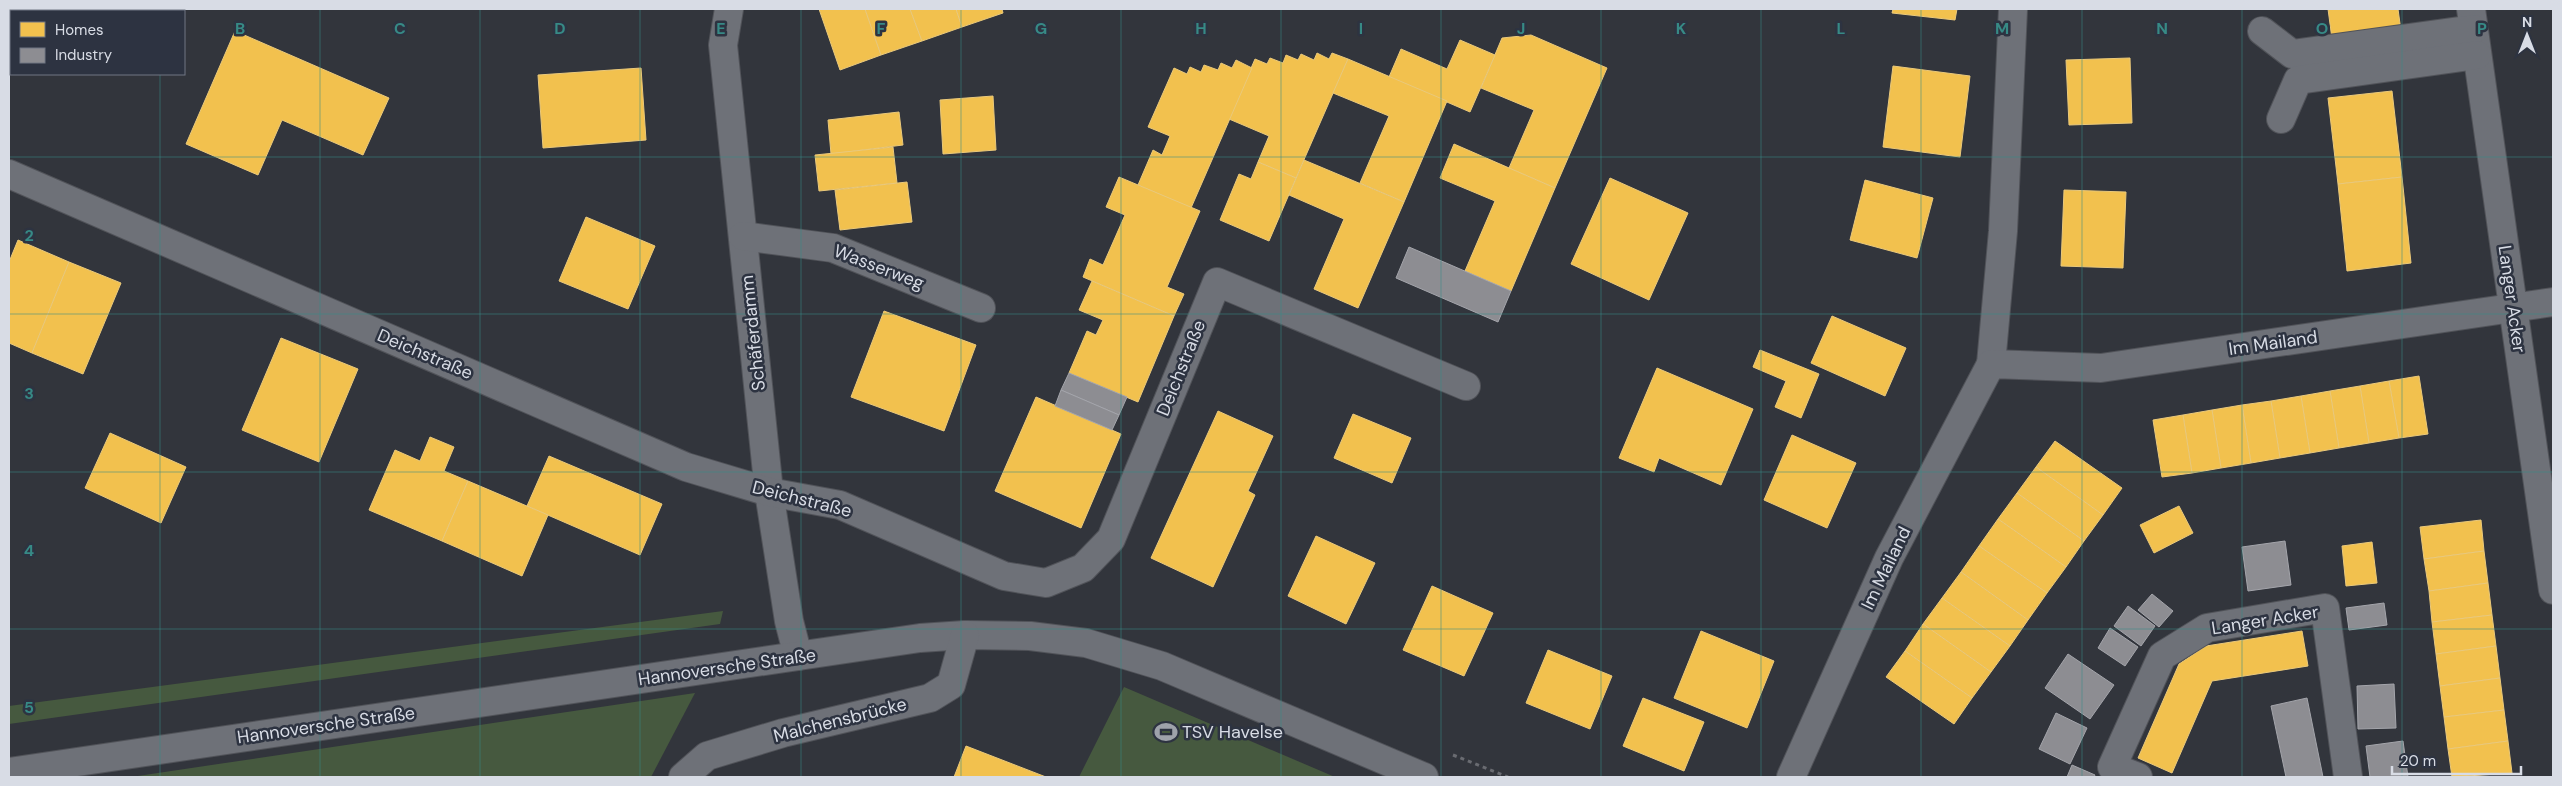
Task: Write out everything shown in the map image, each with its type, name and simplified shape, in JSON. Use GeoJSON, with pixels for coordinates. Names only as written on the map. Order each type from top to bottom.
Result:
{"type":"FeatureCollection","features":[{"type":"Feature","properties":{"kind":"street","name":"Schäferdamm"},"geometry":{"type":"LineString","coordinates":[[729,9],[723,46],[769,492],[789,621],[798,656]]}},
{"type":"Feature","properties":{"kind":"street","name":"Im Mailand"},"geometry":{"type":"LineString","coordinates":[[1791,777],[1889,558],[1991,364],[2004,231],[2013,9]]}},
{"type":"Feature","properties":{"kind":"street"},"geometry":{"type":"LineString","coordinates":[[2262,31],[2292,54],[2474,31]]}},
{"type":"Feature","properties":{"kind":"street"},"geometry":{"type":"LineString","coordinates":[[2281,119],[2298,80],[2474,31]]}},
{"type":"Feature","properties":{"kind":"street","name":"Langer Acker"},"geometry":{"type":"LineString","coordinates":[[2474,31],[2553,590]]}},
{"type":"Feature","properties":{"kind":"street","name":"Deichstraße"},"geometry":{"type":"LineString","coordinates":[[9,174],[686,467],[769,492],[840,505],[1004,576],[1046,583],[1083,568],[1111,539],[1217,282],[1466,386]]}},
{"type":"Feature","properties":{"kind":"street","name":"Wasserweg"},"geometry":{"type":"LineString","coordinates":[[743,236],[833,248],[981,308]]}},
{"type":"Feature","properties":{"kind":"street","name":"Im Mailand"},"geometry":{"type":"LineString","coordinates":[[1991,364],[2101,368],[2553,302]]}},
{"type":"Feature","properties":{"kind":"street","name":"Langer Acker"},"geometry":{"type":"LineString","coordinates":[[2138,777],[2112,767],[2162,656],[2208,628],[2325,608],[2348,777]]}},
{"type":"Feature","properties":{"kind":"street","name":"Hannoversche Straße"},"geometry":{"type":"LineString","coordinates":[[9,772],[920,638],[964,635],[1030,636],[1086,643],[1162,666],[1424,777]]}},
{"type":"Feature","properties":{"kind":"street","name":"Malchensbrücke"},"geometry":{"type":"LineString","coordinates":[[683,777],[707,756],[783,733],[930,698],[952,685],[964,635]]}},
{"type":"Feature","properties":{"kind":"green space"},"geometry":{"type":"Polygon","coordinates":[[[723,611],[720,624],[9,724],[9,706],[723,611]]]}},
{"type":"Feature","properties":{"kind":"green space","name":"TSV Havelse"},"geometry":{"type":"Polygon","coordinates":[[[1124,687],[1335,777],[1079,777],[1124,687]]]}},
{"type":"Feature","properties":{"kind":"green space"},"geometry":{"type":"Polygon","coordinates":[[[695,693],[651,777],[131,777],[695,693]]]}},
{"type":"Feature","properties":{"kind":"building: Homes"},"geometry":{"type":"Polygon","coordinates":[[[819,9],[865,9],[881,55],[840,70],[819,9]]]}},
{"type":"Feature","properties":{"kind":"building: Homes"},"geometry":{"type":"Polygon","coordinates":[[[865,9],[910,9],[922,41],[881,55],[865,9]]]}},
{"type":"Feature","properties":{"kind":"building: Homes"},"geometry":{"type":"Polygon","coordinates":[[[910,9],[956,9],[962,27],[922,41],[910,9]]]}},
{"type":"Feature","properties":{"kind":"building: Homes"},"geometry":{"type":"Polygon","coordinates":[[[956,9],[1002,9],[1003,13],[962,27],[956,9]]]}},
{"type":"Feature","properties":{"kind":"building: Homes"},"geometry":{"type":"Polygon","coordinates":[[[1893,9],[1957,9],[1955,20],[1892,13],[1893,9]]]}},
{"type":"Feature","properties":{"kind":"building: Homes"},"geometry":{"type":"Polygon","coordinates":[[[2328,9],[2398,9],[2401,31],[2332,39],[2328,9]]]}},
{"type":"Feature","properties":{"kind":"building: Homes"},"geometry":{"type":"Polygon","coordinates":[[[235,31],[389,98],[363,155],[282,120],[258,175],[186,144],[235,31]]]}},
{"type":"Feature","properties":{"kind":"building: Homes"},"geometry":{"type":"Polygon","coordinates":[[[1531,35],[1607,68],[1555,188],[1509,168],[1534,110],[1481,88],[1502,38],[1531,35]]]}},
{"type":"Feature","properties":{"kind":"building: Homes"},"geometry":{"type":"Polygon","coordinates":[[[1460,40],[1495,55],[1470,112],[1389,77],[1401,49],[1447,69],[1460,40]]]}},
{"type":"Feature","properties":{"kind":"building: Homes"},"geometry":{"type":"Polygon","coordinates":[[[1317,53],[1329,59],[1332,53],[1348,59],[1296,178],[1258,162],[1269,136],[1229,119],[1255,59],[1267,64],[1270,58],[1283,63],[1286,55],[1298,60],[1301,54],[1314,60],[1317,53]]]}},
{"type":"Feature","properties":{"kind":"building: Homes"},"geometry":{"type":"Polygon","coordinates":[[[2130,58],[2132,123],[2069,125],[2066,60],[2130,58]]]}},
{"type":"Feature","properties":{"kind":"building: Homes"},"geometry":{"type":"Polygon","coordinates":[[[1348,59],[1447,101],[1404,202],[1360,183],[1389,116],[1333,93],[1348,59]]]}},
{"type":"Feature","properties":{"kind":"building: Homes"},"geometry":{"type":"Polygon","coordinates":[[[1236,60],[1252,68],[1191,208],[1138,185],[1153,150],[1162,155],[1170,136],[1148,127],[1174,68],[1187,74],[1190,67],[1201,72],[1204,65],[1218,70],[1221,63],[1232,68],[1236,60]]]}},
{"type":"Feature","properties":{"kind":"building: Homes"},"geometry":{"type":"Polygon","coordinates":[[[1893,66],[1970,76],[1960,157],[1883,147],[1893,66]]]}},
{"type":"Feature","properties":{"kind":"building: Homes"},"geometry":{"type":"Polygon","coordinates":[[[641,68],[646,140],[543,148],[538,75],[641,68]]]}},
{"type":"Feature","properties":{"kind":"building: Homes"},"geometry":{"type":"Polygon","coordinates":[[[2392,91],[2402,177],[2338,184],[2328,98],[2392,91]]]}},
{"type":"Feature","properties":{"kind":"building: Homes"},"geometry":{"type":"Polygon","coordinates":[[[993,96],[996,150],[943,154],[940,100],[993,96]]]}},
{"type":"Feature","properties":{"kind":"building: Homes"},"geometry":{"type":"Polygon","coordinates":[[[899,112],[903,145],[831,154],[828,120],[899,112]]]}},
{"type":"Feature","properties":{"kind":"building: Homes"},"geometry":{"type":"Polygon","coordinates":[[[1454,144],[1555,188],[1511,291],[1465,271],[1495,201],[1440,178],[1454,144]]]}},
{"type":"Feature","properties":{"kind":"building: Homes"},"geometry":{"type":"Polygon","coordinates":[[[893,147],[897,183],[819,191],[815,155],[893,147]]]}},
{"type":"Feature","properties":{"kind":"building: Homes"},"geometry":{"type":"Polygon","coordinates":[[[1304,160],[1404,202],[1358,308],[1314,289],[1344,219],[1289,195],[1304,160]]]}},
{"type":"Feature","properties":{"kind":"building: Homes"},"geometry":{"type":"Polygon","coordinates":[[[1258,162],[1296,178],[1269,241],[1220,220],[1239,174],[1251,179],[1258,162]]]}},
{"type":"Feature","properties":{"kind":"building: Homes"},"geometry":{"type":"Polygon","coordinates":[[[1119,177],[1200,211],[1167,287],[1184,294],[1174,316],[1083,277],[1090,259],[1103,265],[1125,215],[1106,207],[1119,177]]]}},
{"type":"Feature","properties":{"kind":"building: Homes"},"geometry":{"type":"Polygon","coordinates":[[[2402,177],[2411,263],[2347,271],[2338,184],[2402,177]]]}},
{"type":"Feature","properties":{"kind":"building: Homes"},"geometry":{"type":"Polygon","coordinates":[[[1610,178],[1688,213],[1649,300],[1571,264],[1610,178]]]}},
{"type":"Feature","properties":{"kind":"building: Homes"},"geometry":{"type":"Polygon","coordinates":[[[1865,180],[1933,198],[1917,258],[1850,240],[1865,180]]]}},
{"type":"Feature","properties":{"kind":"building: Homes"},"geometry":{"type":"Polygon","coordinates":[[[907,182],[912,222],[840,230],[835,190],[907,182]]]}},
{"type":"Feature","properties":{"kind":"building: Homes"},"geometry":{"type":"Polygon","coordinates":[[[2064,190],[2126,192],[2123,268],[2061,266],[2064,190]]]}},
{"type":"Feature","properties":{"kind":"building: Homes"},"geometry":{"type":"Polygon","coordinates":[[[586,217],[655,246],[628,309],[559,281],[586,217]]]}},
{"type":"Feature","properties":{"kind":"building: Homes"},"geometry":{"type":"Polygon","coordinates":[[[18,240],[69,262],[32,353],[9,343],[9,262],[18,240]]]}},
{"type":"Feature","properties":{"kind":"building: Homes"},"geometry":{"type":"Polygon","coordinates":[[[69,262],[121,283],[83,374],[32,353],[69,262]]]}},
{"type":"Feature","properties":{"kind":"building: Homes"},"geometry":{"type":"Polygon","coordinates":[[[1092,281],[1174,316],[1138,402],[1069,373],[1087,331],[1096,335],[1103,320],[1079,310],[1092,281]]]}},
{"type":"Feature","properties":{"kind":"building: Homes"},"geometry":{"type":"Polygon","coordinates":[[[884,311],[976,345],[944,431],[851,397],[884,311]]]}},
{"type":"Feature","properties":{"kind":"building: Homes"},"geometry":{"type":"Polygon","coordinates":[[[1832,316],[1906,348],[1885,396],[1811,363],[1832,316]]]}},
{"type":"Feature","properties":{"kind":"building: Homes"},"geometry":{"type":"Polygon","coordinates":[[[281,338],[358,369],[319,462],[242,430],[281,338]]]}},
{"type":"Feature","properties":{"kind":"building: Homes"},"geometry":{"type":"Polygon","coordinates":[[[1760,350],[1819,374],[1801,418],[1775,407],[1786,381],[1753,367],[1760,350]]]}},
{"type":"Feature","properties":{"kind":"building: Homes"},"geometry":{"type":"Polygon","coordinates":[[[1657,368],[1753,409],[1721,485],[1659,458],[1654,472],[1619,458],[1657,368]]]}},
{"type":"Feature","properties":{"kind":"building: Homes"},"geometry":{"type":"Polygon","coordinates":[[[2419,376],[2428,434],[2399,438],[2389,381],[2419,376]]]}},
{"type":"Feature","properties":{"kind":"building: Homes"},"geometry":{"type":"Polygon","coordinates":[[[2389,381],[2399,438],[2369,443],[2360,386],[2389,381]]]}},
{"type":"Feature","properties":{"kind":"building: Homes"},"geometry":{"type":"Polygon","coordinates":[[[2360,386],[2369,443],[2339,448],[2330,391],[2360,386]]]}},
{"type":"Feature","properties":{"kind":"building: Homes"},"geometry":{"type":"Polygon","coordinates":[[[2330,391],[2339,448],[2310,453],[2301,396],[2330,391]]]}},
{"type":"Feature","properties":{"kind":"building: Homes"},"geometry":{"type":"Polygon","coordinates":[[[2301,396],[2310,453],[2280,458],[2271,401],[2301,396]]]}},
{"type":"Feature","properties":{"kind":"building: Homes"},"geometry":{"type":"Polygon","coordinates":[[[1036,397],[1121,434],[1081,528],[995,491],[1036,397]]]}},
{"type":"Feature","properties":{"kind":"building: Homes"},"geometry":{"type":"Polygon","coordinates":[[[2271,401],[2280,458],[2251,463],[2242,405],[2271,401]]]}},
{"type":"Feature","properties":{"kind":"building: Homes"},"geometry":{"type":"Polygon","coordinates":[[[2242,405],[2251,463],[2221,468],[2212,410],[2242,405]]]}},
{"type":"Feature","properties":{"kind":"building: Homes"},"geometry":{"type":"Polygon","coordinates":[[[2212,410],[2221,468],[2192,473],[2183,415],[2212,410]]]}},
{"type":"Feature","properties":{"kind":"building: Homes"},"geometry":{"type":"Polygon","coordinates":[[[1218,411],[1273,436],[1248,491],[1255,495],[1213,587],[1151,558],[1218,411]]]}},
{"type":"Feature","properties":{"kind":"building: Homes"},"geometry":{"type":"Polygon","coordinates":[[[1353,414],[1411,438],[1392,483],[1334,458],[1353,414]]]}},
{"type":"Feature","properties":{"kind":"building: Homes"},"geometry":{"type":"Polygon","coordinates":[[[2183,415],[2192,473],[2162,477],[2153,420],[2183,415]]]}},
{"type":"Feature","properties":{"kind":"building: Homes"},"geometry":{"type":"Polygon","coordinates":[[[110,433],[186,467],[161,523],[85,488],[110,433]]]}},
{"type":"Feature","properties":{"kind":"building: Homes"},"geometry":{"type":"Polygon","coordinates":[[[1792,435],[1856,463],[1827,528],[1764,500],[1792,435]]]}},
{"type":"Feature","properties":{"kind":"building: Homes"},"geometry":{"type":"Polygon","coordinates":[[[430,437],[454,447],[444,471],[468,481],[442,541],[369,510],[395,450],[420,461],[430,437]]]}},
{"type":"Feature","properties":{"kind":"building: Homes"},"geometry":{"type":"Polygon","coordinates":[[[2055,441],[2122,488],[2103,515],[2036,467],[2055,441]]]}},
{"type":"Feature","properties":{"kind":"building: Homes"},"geometry":{"type":"Polygon","coordinates":[[[549,456],[662,504],[640,555],[527,506],[549,456]]]}},
{"type":"Feature","properties":{"kind":"building: Homes"},"geometry":{"type":"Polygon","coordinates":[[[2036,467],[2103,515],[2084,541],[2017,493],[2036,467]]]}},
{"type":"Feature","properties":{"kind":"building: Homes"},"geometry":{"type":"Polygon","coordinates":[[[468,481],[548,515],[522,576],[442,541],[468,481]]]}},
{"type":"Feature","properties":{"kind":"building: Homes"},"geometry":{"type":"Polygon","coordinates":[[[2017,493],[2084,541],[2066,567],[1998,519],[2017,493]]]}},
{"type":"Feature","properties":{"kind":"building: Homes"},"geometry":{"type":"Polygon","coordinates":[[[2179,506],[2193,533],[2154,553],[2140,525],[2179,506]]]}},
{"type":"Feature","properties":{"kind":"building: Homes"},"geometry":{"type":"Polygon","coordinates":[[[1998,519],[2066,567],[2047,593],[1979,546],[1998,519]]]}},
{"type":"Feature","properties":{"kind":"building: Homes"},"geometry":{"type":"Polygon","coordinates":[[[2481,520],[2484,551],[2424,559],[2420,527],[2481,520]]]}},
{"type":"Feature","properties":{"kind":"building: Homes"},"geometry":{"type":"Polygon","coordinates":[[[1316,536],[1375,563],[1346,624],[1288,596],[1316,536]]]}},
{"type":"Feature","properties":{"kind":"building: Homes"},"geometry":{"type":"Polygon","coordinates":[[[2372,542],[2377,583],[2346,586],[2342,546],[2372,542]]]}},
{"type":"Feature","properties":{"kind":"building: Homes"},"geometry":{"type":"Polygon","coordinates":[[[1979,546],[2047,593],[2028,620],[1961,572],[1979,546]]]}},
{"type":"Feature","properties":{"kind":"building: Homes"},"geometry":{"type":"Polygon","coordinates":[[[2484,551],[2488,583],[2429,591],[2424,559],[2484,551]]]}},
{"type":"Feature","properties":{"kind":"building: Homes"},"geometry":{"type":"Polygon","coordinates":[[[1961,572],[2028,620],[2010,646],[1942,598],[1961,572]]]}},
{"type":"Feature","properties":{"kind":"building: Homes"},"geometry":{"type":"Polygon","coordinates":[[[2488,583],[2492,615],[2432,622],[2429,591],[2488,583]]]}},
{"type":"Feature","properties":{"kind":"building: Homes"},"geometry":{"type":"Polygon","coordinates":[[[1432,586],[1493,613],[1464,676],[1403,650],[1432,586]]]}},
{"type":"Feature","properties":{"kind":"building: Homes"},"geometry":{"type":"Polygon","coordinates":[[[1942,598],[2010,646],[1991,672],[1923,624],[1942,598]]]}},
{"type":"Feature","properties":{"kind":"building: Homes"},"geometry":{"type":"Polygon","coordinates":[[[2492,615],[2496,646],[2436,654],[2432,622],[2492,615]]]}},
{"type":"Feature","properties":{"kind":"building: Homes"},"geometry":{"type":"Polygon","coordinates":[[[1923,624],[1991,672],[1972,698],[1905,651],[1923,624]]]}},
{"type":"Feature","properties":{"kind":"building: Homes"},"geometry":{"type":"Polygon","coordinates":[[[1701,631],[1774,661],[1747,728],[1674,698],[1701,631]]]}},
{"type":"Feature","properties":{"kind":"building: Homes"},"geometry":{"type":"Polygon","coordinates":[[[2302,631],[2308,666],[2212,681],[2172,773],[2138,758],[2179,664],[2206,646],[2302,631]]]}},
{"type":"Feature","properties":{"kind":"building: Homes"},"geometry":{"type":"Polygon","coordinates":[[[2496,646],[2500,678],[2440,686],[2436,654],[2496,646]]]}},
{"type":"Feature","properties":{"kind":"building: Homes"},"geometry":{"type":"Polygon","coordinates":[[[1548,650],[1612,676],[1590,729],[1526,703],[1548,650]]]}},
{"type":"Feature","properties":{"kind":"building: Homes"},"geometry":{"type":"Polygon","coordinates":[[[1905,651],[1972,698],[1954,724],[1886,677],[1905,651]]]}},
{"type":"Feature","properties":{"kind":"building: Homes"},"geometry":{"type":"Polygon","coordinates":[[[2500,678],[2504,710],[2444,717],[2440,686],[2500,678]]]}},
{"type":"Feature","properties":{"kind":"building: Homes"},"geometry":{"type":"Polygon","coordinates":[[[1643,698],[1704,722],[1684,771],[1623,746],[1643,698]]]}},
{"type":"Feature","properties":{"kind":"building: Homes"},"geometry":{"type":"Polygon","coordinates":[[[2504,710],[2508,741],[2448,749],[2444,717],[2504,710]]]}},
{"type":"Feature","properties":{"kind":"building: Homes"},"geometry":{"type":"Polygon","coordinates":[[[2508,741],[2512,773],[2452,777],[2448,749],[2508,741]]]}},
{"type":"Feature","properties":{"kind":"building: Homes"},"geometry":{"type":"Polygon","coordinates":[[[966,746],[1046,777],[954,777],[966,746]]]}},
{"type":"Feature","properties":{"kind":"building: Industry"},"geometry":{"type":"Polygon","coordinates":[[[1409,247],[1511,291],[1498,322],[1396,278],[1409,247]]]}},
{"type":"Feature","properties":{"kind":"building: Industry"},"geometry":{"type":"Polygon","coordinates":[[[1069,373],[1127,397],[1119,415],[1061,390],[1069,373]]]}},
{"type":"Feature","properties":{"kind":"building: Industry"},"geometry":{"type":"Polygon","coordinates":[[[1061,390],[1119,415],[1112,430],[1055,406],[1061,390]]]}},
{"type":"Feature","properties":{"kind":"building: Industry"},"geometry":{"type":"Polygon","coordinates":[[[2285,541],[2291,585],[2248,591],[2242,547],[2285,541]]]}},
{"type":"Feature","properties":{"kind":"building: Industry"},"geometry":{"type":"Polygon","coordinates":[[[2152,594],[2173,611],[2159,627],[2138,610],[2152,594]]]}},
{"type":"Feature","properties":{"kind":"building: Industry"},"geometry":{"type":"Polygon","coordinates":[[[2384,603],[2387,625],[2349,630],[2346,608],[2384,603]]]}},
{"type":"Feature","properties":{"kind":"building: Industry"},"geometry":{"type":"Polygon","coordinates":[[[2128,606],[2155,626],[2141,646],[2114,626],[2128,606]]]}},
{"type":"Feature","properties":{"kind":"building: Industry"},"geometry":{"type":"Polygon","coordinates":[[[2110,628],[2138,647],[2125,666],[2098,648],[2110,628]]]}},
{"type":"Feature","properties":{"kind":"building: Industry"},"geometry":{"type":"Polygon","coordinates":[[[2068,654],[2114,685],[2090,719],[2045,688],[2068,654]]]}},
{"type":"Feature","properties":{"kind":"building: Industry"},"geometry":{"type":"Polygon","coordinates":[[[2394,684],[2396,728],[2358,729],[2357,686],[2394,684]]]}},
{"type":"Feature","properties":{"kind":"building: Industry"},"geometry":{"type":"Polygon","coordinates":[[[2307,698],[2323,777],[2286,777],[2271,706],[2307,698]]]}},
{"type":"Feature","properties":{"kind":"building: Industry"},"geometry":{"type":"Polygon","coordinates":[[[2056,713],[2087,728],[2070,764],[2039,749],[2056,713]]]}},
{"type":"Feature","properties":{"kind":"building: Industry"},"geometry":{"type":"Polygon","coordinates":[[[2403,741],[2408,777],[2370,777],[2366,746],[2403,741]]]}},
{"type":"Feature","properties":{"kind":"building: Industry"},"geometry":{"type":"Polygon","coordinates":[[[2072,765],[2095,775],[2094,777],[2067,777],[2072,765]]]}},
{"type":"Feature","properties":{"kind":"place","name":"TSV Havelse"},"geometry":{"type":"Point","coordinates":[1166,732]}}]}
